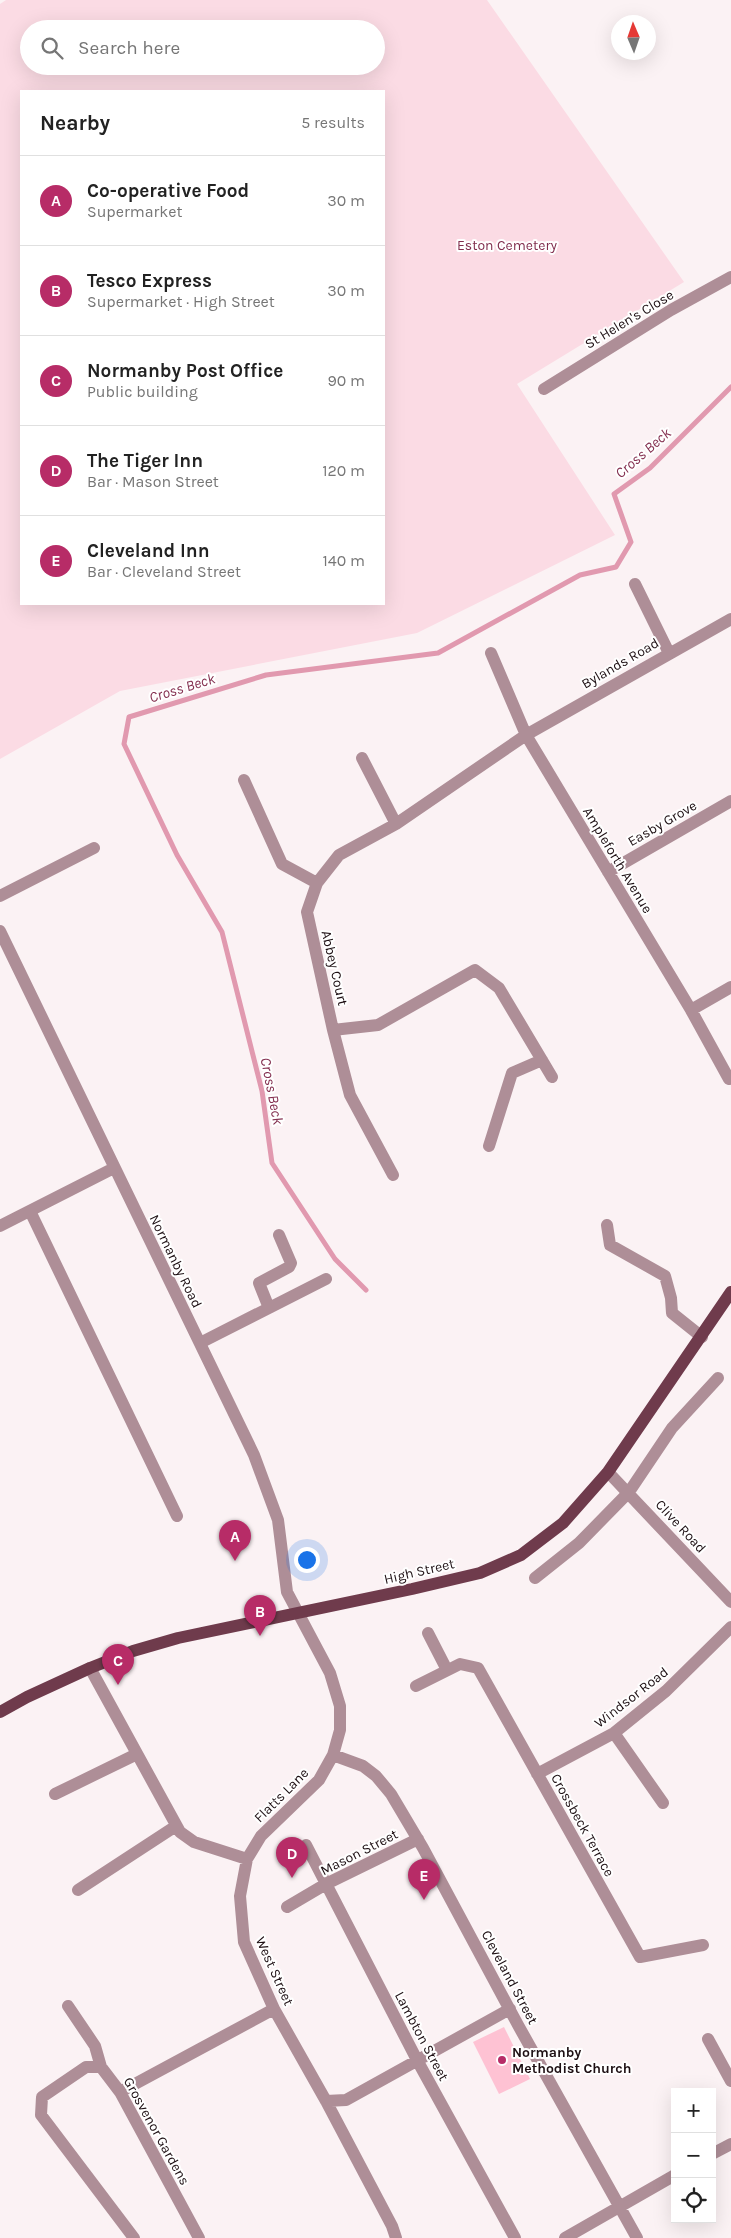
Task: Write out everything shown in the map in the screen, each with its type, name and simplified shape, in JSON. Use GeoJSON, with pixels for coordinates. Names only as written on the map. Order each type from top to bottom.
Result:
{"type":"FeatureCollection","features":[{"type":"Feature","properties":{"kind":"main road","name":"High Street"},"geometry":{"type":"LineString","coordinates":[[0,1712],[27,1697],[90,1668],[133,1651],[178,1638],[480,1573],[520,1555],[563,1523],[608,1472],[731,1292]]}},
{"type":"Feature","properties":{"kind":"street","name":"St Helen's Close"},"geometry":{"type":"LineString","coordinates":[[544,389],[671,310],[731,277]]}},
{"type":"Feature","properties":{"kind":"street"},"geometry":{"type":"LineString","coordinates":[[635,584],[669,653]]}},
{"type":"Feature","properties":{"kind":"street","name":"Bylands Road"},"geometry":{"type":"LineString","coordinates":[[526,735],[731,619]]}},
{"type":"Feature","properties":{"kind":"street","name":"Ampleforth Avenue"},"geometry":{"type":"LineString","coordinates":[[491,653],[526,735],[691,1010],[729,1079]]}},
{"type":"Feature","properties":{"kind":"street","name":"Abbey Court"},"geometry":{"type":"LineString","coordinates":[[393,1175],[350,1094],[333,1030],[307,912],[317,883],[340,855],[396,824],[526,735]]}},
{"type":"Feature","properties":{"kind":"street"},"geometry":{"type":"LineString","coordinates":[[362,758],[396,824]]}},
{"type":"Feature","properties":{"kind":"street"},"geometry":{"type":"LineString","coordinates":[[244,780],[282,864],[317,883]]}},
{"type":"Feature","properties":{"kind":"street","name":"Easby Grove"},"geometry":{"type":"LineString","coordinates":[[608,872],[731,801]]}},
{"type":"Feature","properties":{"kind":"street"},"geometry":{"type":"LineString","coordinates":[[0,896],[94,848]]}},
{"type":"Feature","properties":{"kind":"street","name":"Normanby Road"},"geometry":{"type":"LineString","coordinates":[[0,931],[254,1455],[278,1520],[287,1592],[297,1613]]}},
{"type":"Feature","properties":{"kind":"street"},"geometry":{"type":"LineString","coordinates":[[333,1030],[378,1024],[475,970],[499,988],[552,1077]]}},
{"type":"Feature","properties":{"kind":"street"},"geometry":{"type":"LineString","coordinates":[[691,1010],[731,987]]}},
{"type":"Feature","properties":{"kind":"street"},"geometry":{"type":"LineString","coordinates":[[489,1146],[512,1073],[542,1060]]}},
{"type":"Feature","properties":{"kind":"street"},"geometry":{"type":"LineString","coordinates":[[0,1226],[114,1168]]}},
{"type":"Feature","properties":{"kind":"street"},"geometry":{"type":"LineString","coordinates":[[30,1211],[178,1516]]}},
{"type":"Feature","properties":{"kind":"street"},"geometry":{"type":"LineString","coordinates":[[607,1225],[610,1245],[665,1276],[671,1298],[672,1314],[702,1337]]}},
{"type":"Feature","properties":{"kind":"street"},"geometry":{"type":"LineString","coordinates":[[270,1308],[259,1283],[289,1267],[291,1263],[279,1235]]}},
{"type":"Feature","properties":{"kind":"street"},"geometry":{"type":"LineString","coordinates":[[200,1343],[326,1279]]}},
{"type":"Feature","properties":{"kind":"street"},"geometry":{"type":"LineString","coordinates":[[535,1578],[579,1542],[629,1492],[672,1428],[718,1378]]}},
{"type":"Feature","properties":{"kind":"street","name":"Clive Road"},"geometry":{"type":"LineString","coordinates":[[608,1472],[629,1492],[731,1602]]}},
{"type":"Feature","properties":{"kind":"street","name":"Flatts Lane"},"geometry":{"type":"LineString","coordinates":[[247,1859],[261,1836],[319,1780],[333,1755],[340,1730],[340,1706],[330,1673],[297,1613]]}},
{"type":"Feature","properties":{"kind":"street","name":"Windsor Road"},"geometry":{"type":"LineString","coordinates":[[537,1774],[614,1734],[666,1691],[731,1627]]}},
{"type":"Feature","properties":{"kind":"street"},"geometry":{"type":"LineString","coordinates":[[416,1686],[447,1670],[428,1633]]}},
{"type":"Feature","properties":{"kind":"street","name":"Crossbeck Terrace"},"geometry":{"type":"LineString","coordinates":[[447,1670],[460,1664],[478,1668],[640,1957],[703,1945]]}},
{"type":"Feature","properties":{"kind":"street"},"geometry":{"type":"LineString","coordinates":[[90,1668],[180,1832],[194,1842],[247,1859]]}},
{"type":"Feature","properties":{"kind":"street"},"geometry":{"type":"LineString","coordinates":[[614,1734],[663,1803]]}},
{"type":"Feature","properties":{"kind":"street"},"geometry":{"type":"LineString","coordinates":[[55,1794],[137,1754]]}},
{"type":"Feature","properties":{"kind":"street","name":"Cleveland Street"},"geometry":{"type":"LineString","coordinates":[[333,1755],[363,1766],[376,1776],[392,1794],[636,2238]]}},
{"type":"Feature","properties":{"kind":"street"},"geometry":{"type":"LineString","coordinates":[[78,1890],[176,1826]]}},
{"type":"Feature","properties":{"kind":"street","name":"Mason Street"},"geometry":{"type":"LineString","coordinates":[[288,1907],[326,1884],[418,1839]]}},
{"type":"Feature","properties":{"kind":"street","name":"Lambton Street"},"geometry":{"type":"LineString","coordinates":[[306,1845],[417,2060],[515,2238]]}},
{"type":"Feature","properties":{"kind":"street","name":"West Street"},"geometry":{"type":"LineString","coordinates":[[247,1859],[240,1896],[244,1942],[274,2009],[326,2101],[392,2226],[396,2238]]}},
{"type":"Feature","properties":{"kind":"street","name":"Grosvenor Gardens"},"geometry":{"type":"LineString","coordinates":[[68,2006],[95,2046],[101,2067],[120,2092],[199,2238]]}},
{"type":"Feature","properties":{"kind":"street"},"geometry":{"type":"LineString","coordinates":[[120,2092],[274,2009]]}},
{"type":"Feature","properties":{"kind":"street"},"geometry":{"type":"LineString","coordinates":[[326,2101],[346,2100],[510,2009]]}},
{"type":"Feature","properties":{"kind":"street"},"geometry":{"type":"LineString","coordinates":[[708,2039],[731,2081]]}},
{"type":"Feature","properties":{"kind":"street"},"geometry":{"type":"LineString","coordinates":[[101,2067],[86,2067],[42,2097],[41,2115],[134,2238]]}},
{"type":"Feature","properties":{"kind":"street"},"geometry":{"type":"LineString","coordinates":[[716,2152],[731,2144]]}},
{"type":"Feature","properties":{"kind":"street"},"geometry":{"type":"LineString","coordinates":[[564,2238],[671,2178]]}},
{"type":"Feature","properties":{"kind":"green space","name":"Eston Cemetery"},"geometry":{"type":"Polygon","coordinates":[[[6,0],[487,0],[684,282],[517,384],[615,535],[417,633],[120,691],[0,759],[0,4],[6,0]]]}},
{"type":"Feature","properties":{"kind":"building","name":"Normanby Methodist Church"},"geometry":{"type":"Polygon","coordinates":[[[504,2027],[530,2079],[499,2094],[473,2042],[504,2027]]]}},
{"type":"Feature","properties":{"kind":"waterway","name":"Cross Beck"},"geometry":{"type":"LineString","coordinates":[[366,1290],[335,1259],[272,1163],[262,1091],[222,932],[177,855],[124,744],[129,717],[266,675],[438,653],[580,575],[616,567],[631,542],[614,494],[650,468],[731,387]]}},
{"type":"Feature","properties":{"kind":"place","name":"Co-operative Food"},"geometry":{"type":"Point","coordinates":[235,1561]}},
{"type":"Feature","properties":{"kind":"place","name":"Tesco Express"},"geometry":{"type":"Point","coordinates":[260,1636]}},
{"type":"Feature","properties":{"kind":"place","name":"Normanby Post Office"},"geometry":{"type":"Point","coordinates":[118,1685]}},
{"type":"Feature","properties":{"kind":"place","name":"The Tiger Inn"},"geometry":{"type":"Point","coordinates":[292,1878]}},
{"type":"Feature","properties":{"kind":"place","name":"Cleveland Inn"},"geometry":{"type":"Point","coordinates":[424,1900]}},
{"type":"Feature","properties":{"kind":"place","name":"Normanby Methodist Church"},"geometry":{"type":"Point","coordinates":[502,2060]}}]}
